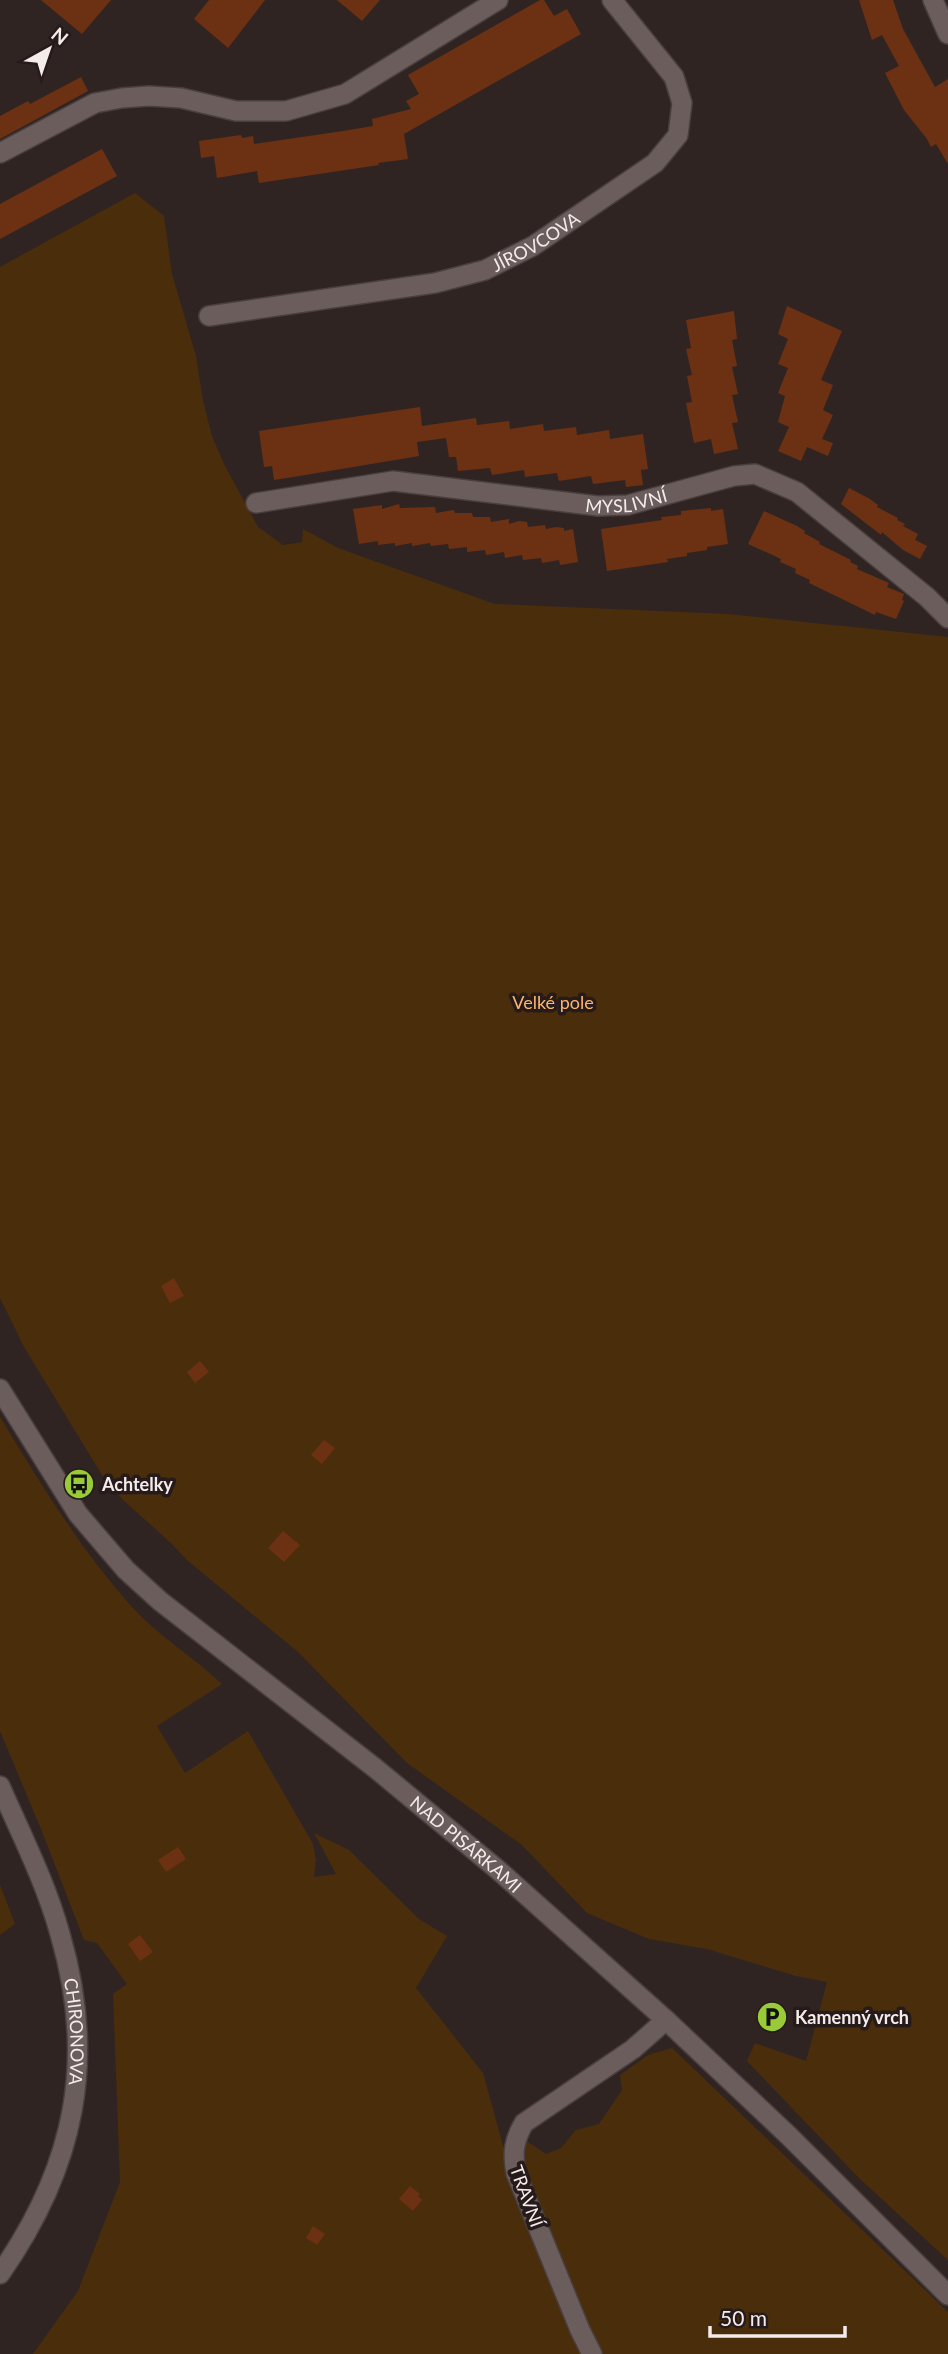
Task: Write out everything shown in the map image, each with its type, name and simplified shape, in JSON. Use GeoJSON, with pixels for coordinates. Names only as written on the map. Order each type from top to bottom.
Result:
{"type":"FeatureCollection","features":[{"type":"Feature","properties":{"kind":"street"},"geometry":{"type":"LineString","coordinates":[[0,153],[95,103],[121,98],[181,98],[236,111],[286,111],[345,94],[498,0]]}},
{"type":"Feature","properties":{"kind":"street","name":"JÍROVCOVA"},"geometry":{"type":"LineString","coordinates":[[209,316],[435,283],[485,270],[533,246],[655,163],[678,135],[682,103],[674,77],[612,0]]}},
{"type":"Feature","properties":{"kind":"street"},"geometry":{"type":"LineString","coordinates":[[933,0],[948,34]]}},
{"type":"Feature","properties":{"kind":"street","name":"MYSLIVNÍ"},"geometry":{"type":"LineString","coordinates":[[256,503],[393,481],[598,506],[628,505],[734,476],[755,474],[797,492],[927,597],[948,618]]}},
{"type":"Feature","properties":{"kind":"street","name":"NAD PISÁRKAMI"},"geometry":{"type":"LineString","coordinates":[[0,1389],[78,1514],[126,1570],[160,1601],[292,1702],[487,1861],[666,2020],[789,2136],[948,2295]]}},
{"type":"Feature","properties":{"kind":"street","name":"CHIRONOVA"},"geometry":{"type":"LineString","coordinates":[[0,1786],[60,1932],[71,1980],[78,2052],[73,2109],[59,2162],[37,2213],[0,2274]]}},
{"type":"Feature","properties":{"kind":"street","name":"TRAVNÍ"},"geometry":{"type":"LineString","coordinates":[[592,2354],[516,2173],[513,2158],[515,2138],[524,2123],[633,2049],[666,2020]]}},
{"type":"Feature","properties":{"kind":"green space","name":"Velké pole"},"geometry":{"type":"Polygon","coordinates":[[[135,193],[164,216],[172,274],[196,356],[212,436],[258,527],[283,545],[302,542],[303,529],[338,548],[495,604],[728,614],[948,637],[948,2260],[859,2178],[747,2061],[755,2043],[806,2061],[827,1982],[796,1976],[707,1949],[649,1939],[587,1913],[522,1845],[407,1763],[298,1652],[187,1560],[122,1499],[102,1475],[24,1347],[0,1298],[0,267],[135,193]]]}},
{"type":"Feature","properties":{"kind":"green space"},"geometry":{"type":"Polygon","coordinates":[[[0,1417],[62,1515],[113,1585],[153,1627],[222,1684],[157,1726],[185,1773],[248,1731],[313,1844],[316,1860],[314,1877],[336,1874],[314,1833],[349,1850],[419,1919],[447,1936],[416,1988],[483,2073],[504,2149],[547,2263],[586,2354],[33,2354],[78,2291],[120,2182],[113,1994],[127,1984],[97,1943],[84,1940],[0,1731],[0,1417]]]}},
{"type":"Feature","properties":{"kind":"green space"},"geometry":{"type":"Polygon","coordinates":[[[0,1885],[15,1924],[0,1935],[0,1885]]]}},
{"type":"Feature","properties":{"kind":"green space"},"geometry":{"type":"Polygon","coordinates":[[[672,2048],[948,2312],[948,2354],[598,2354],[520,2170],[522,2138],[546,2154],[561,2148],[576,2130],[599,2124],[622,2090],[620,2075],[648,2055],[672,2048]]]}},
{"type":"Feature","properties":{"kind":"building"},"geometry":{"type":"Polygon","coordinates":[[[41,0],[111,0],[82,34],[41,0]]]}},
{"type":"Feature","properties":{"kind":"building"},"geometry":{"type":"Polygon","coordinates":[[[209,0],[265,0],[228,48],[194,19],[209,0]]]}},
{"type":"Feature","properties":{"kind":"building"},"geometry":{"type":"Polygon","coordinates":[[[337,0],[380,0],[362,21],[337,0]]]}},
{"type":"Feature","properties":{"kind":"building"},"geometry":{"type":"Polygon","coordinates":[[[544,0],[554,16],[567,9],[581,34],[404,134],[408,159],[259,183],[257,171],[217,178],[214,156],[201,158],[199,141],[241,135],[242,138],[253,136],[254,144],[343,131],[373,126],[372,119],[411,109],[406,101],[419,94],[408,75],[544,0]]]}},
{"type":"Feature","properties":{"kind":"building"},"geometry":{"type":"Polygon","coordinates":[[[859,0],[893,0],[903,29],[935,87],[948,79],[948,164],[936,144],[931,147],[904,110],[885,73],[899,66],[882,35],[872,40],[859,0]]]}},
{"type":"Feature","properties":{"kind":"building"},"geometry":{"type":"Polygon","coordinates":[[[81,77],[88,91],[0,139],[0,116],[28,101],[30,104],[81,77]]]}},
{"type":"Feature","properties":{"kind":"building"},"geometry":{"type":"Polygon","coordinates":[[[102,149],[117,176],[0,239],[0,204],[102,149]]]}},
{"type":"Feature","properties":{"kind":"building"},"geometry":{"type":"Polygon","coordinates":[[[787,306],[842,331],[821,380],[833,385],[823,410],[833,415],[822,439],[833,443],[828,456],[807,447],[801,461],[778,451],[789,427],[778,422],[785,396],[778,393],[788,368],[778,364],[788,339],[778,334],[787,306]]]}},
{"type":"Feature","properties":{"kind":"building"},"geometry":{"type":"Polygon","coordinates":[[[734,311],[737,339],[732,340],[737,366],[732,367],[738,394],[732,395],[738,422],[732,423],[738,449],[714,454],[711,439],[694,443],[686,403],[692,402],[687,376],[692,375],[686,349],[691,348],[686,320],[734,311]]]}},
{"type":"Feature","properties":{"kind":"building"},"geometry":{"type":"Polygon","coordinates":[[[420,407],[422,426],[476,418],[477,425],[509,421],[510,429],[543,424],[544,431],[576,427],[577,435],[609,430],[610,439],[643,434],[648,469],[641,470],[643,485],[626,487],[625,480],[593,484],[591,476],[559,481],[557,473],[525,477],[524,470],[492,475],[490,468],[458,471],[456,457],[449,457],[446,438],[417,442],[419,456],[293,477],[274,480],[272,466],[264,467],[259,431],[420,407]]]}},
{"type":"Feature","properties":{"kind":"building"},"geometry":{"type":"Polygon","coordinates":[[[849,488],[870,499],[877,507],[898,518],[897,520],[905,524],[903,526],[918,534],[915,540],[927,546],[920,559],[903,550],[882,532],[881,535],[841,504],[849,488]]]}},
{"type":"Feature","properties":{"kind":"building"},"geometry":{"type":"Polygon","coordinates":[[[399,504],[400,508],[435,507],[436,513],[454,510],[455,513],[472,513],[473,517],[490,517],[491,522],[509,519],[509,524],[527,522],[528,527],[545,525],[546,529],[573,529],[578,562],[560,565],[559,560],[542,563],[541,558],[523,560],[522,555],[505,558],[504,552],[486,555],[485,550],[467,552],[467,547],[449,549],[448,544],[412,546],[412,543],[395,546],[395,543],[378,545],[378,541],[359,544],[353,509],[382,505],[382,509],[399,504]]]}},
{"type":"Feature","properties":{"kind":"building"},"geometry":{"type":"Polygon","coordinates":[[[711,508],[711,511],[723,509],[728,544],[707,547],[707,550],[687,553],[687,556],[667,559],[668,562],[607,571],[601,529],[662,520],[661,517],[681,515],[681,511],[711,508]]]}},
{"type":"Feature","properties":{"kind":"building"},"geometry":{"type":"Polygon","coordinates":[[[764,511],[797,526],[820,542],[819,544],[851,560],[850,562],[858,566],[857,569],[889,583],[887,587],[904,594],[904,601],[896,619],[876,612],[875,615],[809,583],[810,580],[795,573],[796,569],[780,562],[781,559],[748,544],[764,511]]]}},
{"type":"Feature","properties":{"kind":"building"},"geometry":{"type":"Polygon","coordinates":[[[174,1278],[184,1296],[170,1303],[161,1286],[174,1278]]]}},
{"type":"Feature","properties":{"kind":"building"},"geometry":{"type":"Polygon","coordinates":[[[200,1361],[209,1372],[195,1383],[187,1372],[200,1361]]]}},
{"type":"Feature","properties":{"kind":"building"},"geometry":{"type":"Polygon","coordinates":[[[324,1440],[335,1448],[322,1464],[311,1455],[324,1440]]]}},
{"type":"Feature","properties":{"kind":"building"},"geometry":{"type":"Polygon","coordinates":[[[283,1531],[300,1545],[284,1562],[268,1548],[283,1531]]]}},
{"type":"Feature","properties":{"kind":"building"},"geometry":{"type":"Polygon","coordinates":[[[178,1847],[186,1859],[166,1872],[158,1860],[178,1847]]]}},
{"type":"Feature","properties":{"kind":"building"},"geometry":{"type":"Polygon","coordinates":[[[140,1935],[153,1952],[140,1961],[128,1944],[140,1935]]]}},
{"type":"Feature","properties":{"kind":"building"},"geometry":{"type":"Polygon","coordinates":[[[410,2186],[420,2194],[418,2196],[422,2200],[413,2211],[399,2199],[410,2186]]]}},
{"type":"Feature","properties":{"kind":"building"},"geometry":{"type":"Polygon","coordinates":[[[313,2226],[325,2234],[317,2245],[306,2238],[313,2226]]]}},
{"type":"Feature","properties":{"kind":"place","name":"Achtelky"},"geometry":{"type":"Point","coordinates":[79,1484]}},
{"type":"Feature","properties":{"kind":"place","name":"Kamenný vrch"},"geometry":{"type":"Point","coordinates":[772,2017]}}]}
